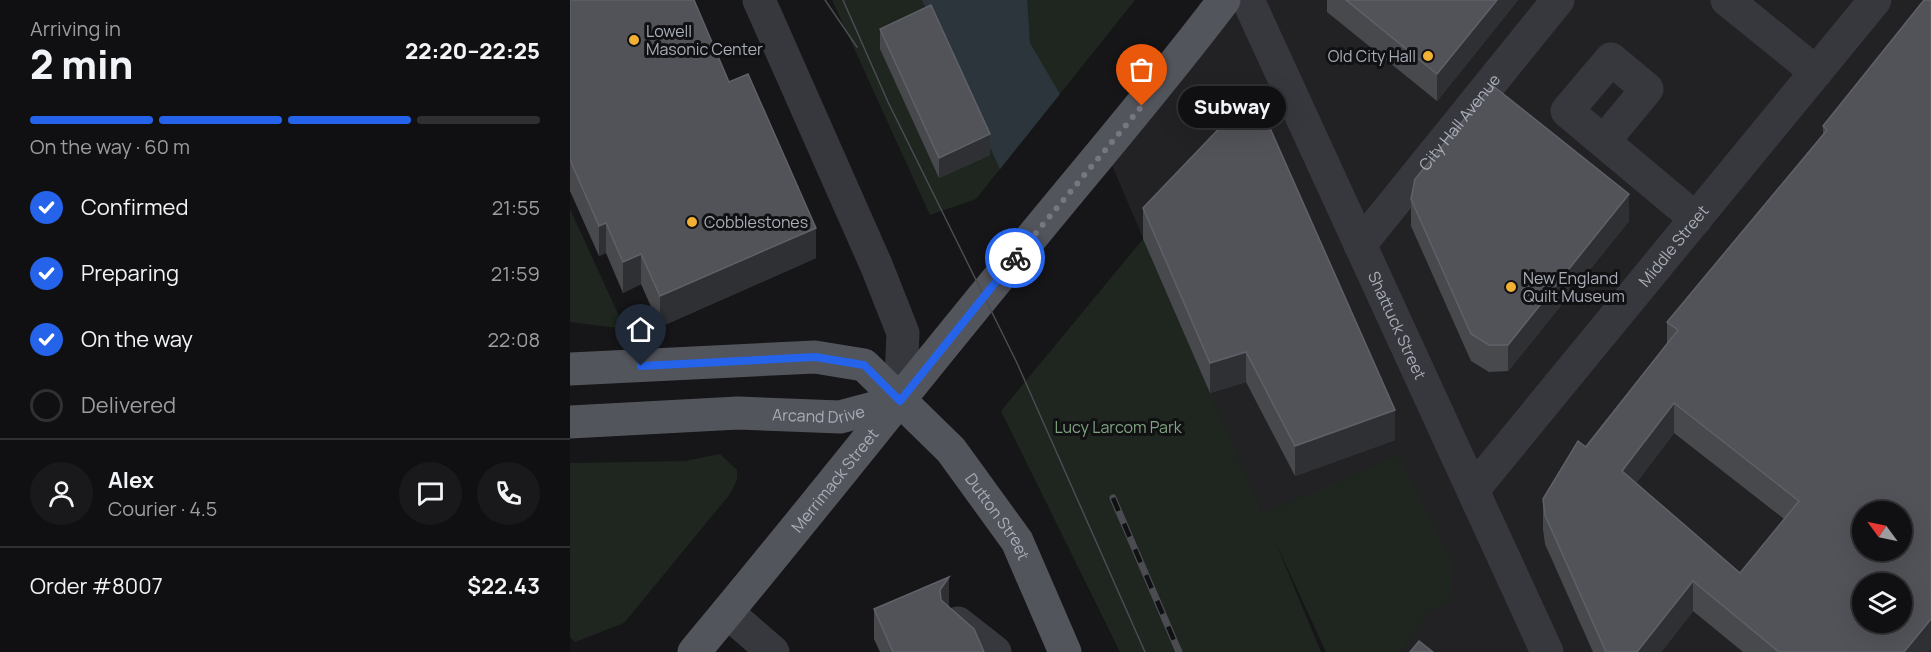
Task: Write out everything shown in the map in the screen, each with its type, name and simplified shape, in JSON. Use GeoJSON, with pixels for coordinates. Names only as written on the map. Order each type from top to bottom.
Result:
{"type":"FeatureCollection","features":[{"type":"Feature","properties":{"kind":"main road","name":"Merrimack Street"},"geometry":{"type":"LineString","coordinates":[[694,652],[1000,275],[1170,72],[1224,0]]}},
{"type":"Feature","properties":{"kind":"main road","name":"Arcand Drive"},"geometry":{"type":"LineString","coordinates":[[570,369],[815,357],[864,365],[900,401]]}},
{"type":"Feature","properties":{"kind":"main road","name":"Arcand Drive"},"geometry":{"type":"LineString","coordinates":[[570,422],[738,413],[840,417],[900,401]]}},
{"type":"Feature","properties":{"kind":"main road","name":"Dutton Street"},"geometry":{"type":"LineString","coordinates":[[900,401],[951,450],[1017,541],[1061,651]]}},
{"type":"Feature","properties":{"kind":"street"},"geometry":{"type":"LineString","coordinates":[[759,0],[878,267],[903,333],[900,401]]}},
{"type":"Feature","properties":{"kind":"street","name":"Shattuck Street"},"geometry":{"type":"LineString","coordinates":[[1248,0],[1547,652]]}},
{"type":"Feature","properties":{"kind":"street","name":"City Hall Avenue"},"geometry":{"type":"LineString","coordinates":[[1360,244],[1558,0]]}},
{"type":"Feature","properties":{"kind":"street"},"geometry":{"type":"LineString","coordinates":[[1727,0],[1816,72]]}},
{"type":"Feature","properties":{"kind":"street","name":"Middle Street"},"geometry":{"type":"LineString","coordinates":[[1473,490],[1875,0]]}},
{"type":"Feature","properties":{"kind":"street"},"geometry":{"type":"LineString","coordinates":[[1604,141],[1696,219]]}},
{"type":"Feature","properties":{"kind":"street"},"geometry":{"type":"LineString","coordinates":[[727,612],[773,652]]}},
{"type":"Feature","properties":{"kind":"street"},"geometry":{"type":"LineString","coordinates":[[958,623],[995,652]]}},
{"type":"Feature","properties":{"kind":"shaded area"},"geometry":{"type":"Polygon","coordinates":[[[922,0],[1027,0],[1030,43],[1060,94],[1000,169],[922,0]]]}},
{"type":"Feature","properties":{"kind":"shaded area"},"geometry":{"type":"Polygon","coordinates":[[[1236,0],[1931,0],[1931,652],[1326,652],[1229,439],[1108,156],[1236,0]]]}},
{"type":"Feature","properties":{"kind":"green space"},"geometry":{"type":"Polygon","coordinates":[[[832,0],[1135,0],[976,199],[930,215],[832,0]]]}},
{"type":"Feature","properties":{"kind":"green space"},"geometry":{"type":"Polygon","coordinates":[[[570,209],[625,329],[570,322],[570,209]]]}},
{"type":"Feature","properties":{"kind":"green space","name":"Lucy Larcom Park"},"geometry":{"type":"Polygon","coordinates":[[[1143,239],[1263,514],[1398,455],[1453,566],[1450,599],[1429,612],[1400,652],[1326,652],[1275,541],[1321,652],[1120,652],[1001,411],[1143,239]]]}},
{"type":"Feature","properties":{"kind":"green space"},"geometry":{"type":"Polygon","coordinates":[[[720,454],[737,470],[737,480],[730,494],[624,623],[575,642],[570,637],[570,463],[685,461],[720,454]]]}},
{"type":"Feature","properties":{"kind":"building"},"geometry":{"type":"Polygon","coordinates":[[[570,0],[694,0],[729,82],[748,74],[816,228],[660,296],[641,254],[623,262],[606,223],[599,226],[570,160],[570,0]]]}},
{"type":"Feature","properties":{"kind":"building"},"geometry":{"type":"Polygon","coordinates":[[[1346,0],[1497,0],[1437,74],[1346,0]]]}},
{"type":"Feature","properties":{"kind":"building"},"geometry":{"type":"Polygon","coordinates":[[[1924,0],[1931,0],[1931,619],[1904,652],[1779,652],[1693,581],[1637,652],[1606,652],[1545,515],[1543,499],[1578,441],[1586,447],[1678,330],[1667,322],[1827,130],[1823,126],[1924,0]],[[1674,403],[1622,471],[1740,573],[1799,501],[1674,403]]]}},
{"type":"Feature","properties":{"kind":"building"},"geometry":{"type":"Polygon","coordinates":[[[931,5],[990,134],[939,158],[880,29],[931,5]]]}},
{"type":"Feature","properties":{"kind":"building"},"geometry":{"type":"Polygon","coordinates":[[[1492,85],[1629,194],[1508,345],[1489,345],[1471,334],[1411,199],[1415,179],[1492,85]]]}},
{"type":"Feature","properties":{"kind":"building"},"geometry":{"type":"Polygon","coordinates":[[[1254,92],[1395,410],[1295,446],[1246,352],[1210,363],[1143,208],[1254,92]]]}},
{"type":"Feature","properties":{"kind":"building"},"geometry":{"type":"Polygon","coordinates":[[[949,577],[940,590],[941,600],[974,629],[984,652],[893,652],[874,609],[949,577]]]}},
{"type":"Feature","properties":{"kind":"building"},"geometry":{"type":"Polygon","coordinates":[[[1419,641],[1433,652],[1410,652],[1419,641]]]}},
{"type":"Feature","properties":{"kind":"tram line"},"geometry":{"type":"LineString","coordinates":[[825,0],[857,47]]}},
{"type":"Feature","properties":{"kind":"tram line"},"geometry":{"type":"LineString","coordinates":[[843,0],[888,102],[1017,363],[1145,652]]}},
{"type":"Feature","properties":{"kind":"railway"},"geometry":{"type":"LineString","coordinates":[[1113,498],[1179,652]]}},
{"type":"Feature","properties":{"kind":"way so far"},"geometry":{"type":"LineString","coordinates":[[1015,258],[1142,106]]}},
{"type":"Feature","properties":{"kind":"place","name":"Lowell Masonic Center"},"geometry":{"type":"Point","coordinates":[634,40]}},
{"type":"Feature","properties":{"kind":"place","name":"Old City Hall"},"geometry":{"type":"Point","coordinates":[1428,56]}},
{"type":"Feature","properties":{"kind":"place","name":"Subway"},"geometry":{"type":"Point","coordinates":[1142,106]}},
{"type":"Feature","properties":{"kind":"place","name":"Cobblestones"},"geometry":{"type":"Point","coordinates":[692,222]}},
{"type":"Feature","properties":{"kind":"place","name":"New England Quilt Museum"},"geometry":{"type":"Point","coordinates":[1511,287]}},
{"type":"Feature","properties":{"kind":"route"},"geometry":{"type":"LineString","coordinates":[[641,366],[815,357],[864,365],[900,401],[1015,258]]}}]}
